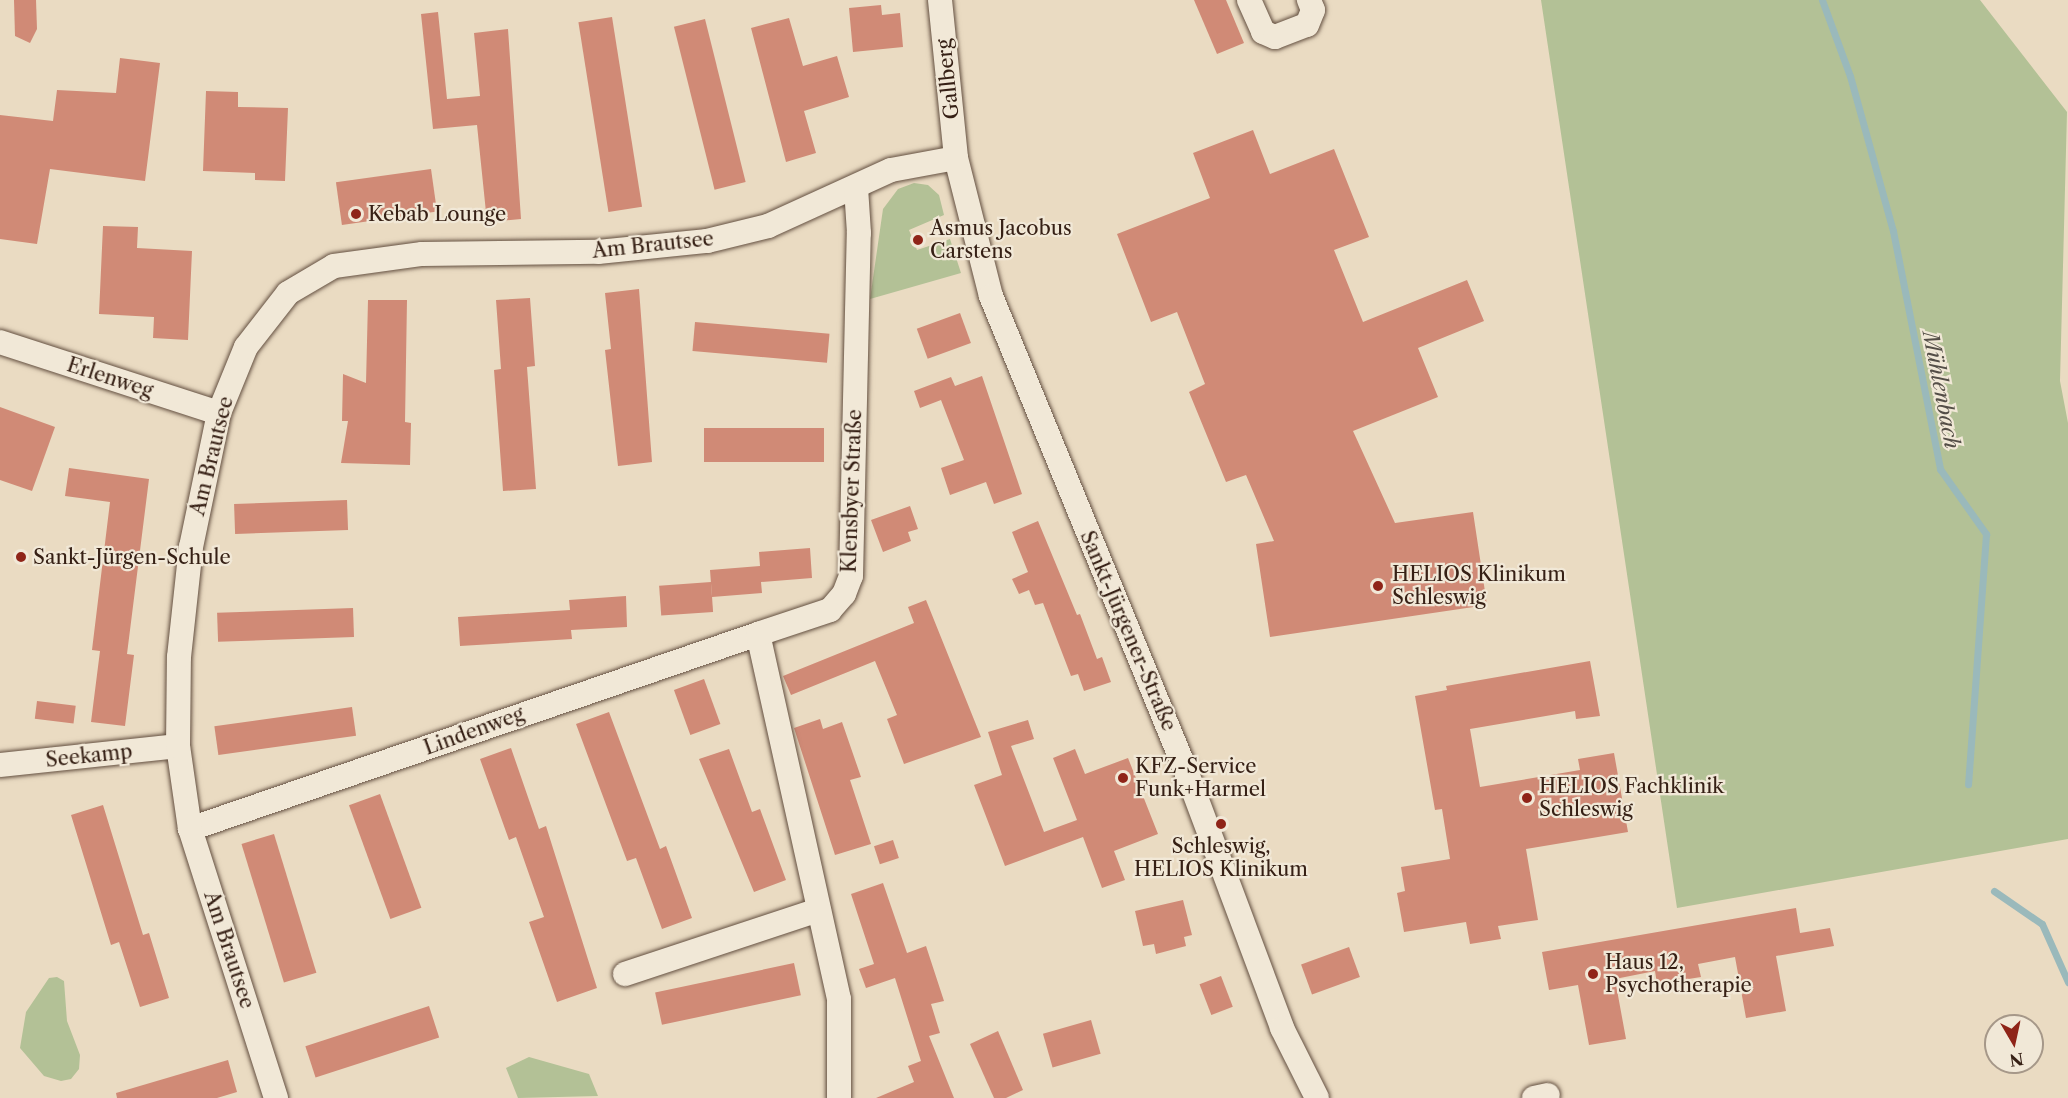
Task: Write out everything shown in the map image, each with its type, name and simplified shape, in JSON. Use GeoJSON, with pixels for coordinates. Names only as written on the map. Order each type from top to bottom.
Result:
{"type":"FeatureCollection","features":[{"type":"Feature","properties":{"kind":"street","name":"Gallberg"},"geometry":{"type":"LineString","coordinates":[[940,0],[956,158]]}},
{"type":"Feature","properties":{"kind":"street"},"geometry":{"type":"LineString","coordinates":[[1249,0],[1263,32],[1275,38],[1308,25],[1313,10],[1309,0]]}},
{"type":"Feature","properties":{"kind":"street","name":"Am Brautsee"},"geometry":{"type":"LineString","coordinates":[[276,1098],[190,829],[178,746],[178,657],[190,558],[219,413],[246,347],[288,293],[334,266],[422,254],[586,252],[707,241],[768,226],[856,188],[891,170],[956,158]]}},
{"type":"Feature","properties":{"kind":"street","name":"Sankt-Jürgener-Straße"},"geometry":{"type":"LineString","coordinates":[[956,158],[991,296],[1027,390],[1188,776],[1282,1028],[1317,1098]]}},
{"type":"Feature","properties":{"kind":"street","name":"Klensbyer Straße"},"geometry":{"type":"LineString","coordinates":[[758,634],[830,610],[844,594],[851,576],[859,233],[856,188]]}},
{"type":"Feature","properties":{"kind":"street","name":"Erlenweg"},"geometry":{"type":"LineString","coordinates":[[0,342],[219,413]]}},
{"type":"Feature","properties":{"kind":"street"},"geometry":{"type":"LineString","coordinates":[[758,634],[842,1021],[839,1098]]}},
{"type":"Feature","properties":{"kind":"street","name":"Lindenweg"},"geometry":{"type":"LineString","coordinates":[[190,829],[758,634]]}},
{"type":"Feature","properties":{"kind":"street","name":"Seekamp"},"geometry":{"type":"LineString","coordinates":[[0,765],[178,746]]}},
{"type":"Feature","properties":{"kind":"street"},"geometry":{"type":"LineString","coordinates":[[625,974],[819,910]]}},
{"type":"Feature","properties":{"kind":"green space"},"geometry":{"type":"Polygon","coordinates":[[[1541,0],[1980,0],[2067,112],[2060,381],[2068,423],[2068,839],[1677,908],[1541,0]]]}},
{"type":"Feature","properties":{"kind":"green space"},"geometry":{"type":"Polygon","coordinates":[[[914,183],[928,185],[939,195],[944,215],[909,230],[917,250],[950,239],[961,273],[870,299],[883,209],[898,189],[914,183]]]}},
{"type":"Feature","properties":{"kind":"green space"},"geometry":{"type":"Polygon","coordinates":[[[57,977],[64,981],[67,1021],[80,1055],[79,1069],[71,1079],[61,1081],[44,1076],[20,1048],[26,1012],[49,978],[57,977]]]}},
{"type":"Feature","properties":{"kind":"green space"},"geometry":{"type":"Polygon","coordinates":[[[529,1057],[589,1074],[598,1096],[518,1098],[506,1068],[529,1057]]]}},
{"type":"Feature","properties":{"kind":"building"},"geometry":{"type":"Polygon","coordinates":[[[14,0],[36,0],[37,29],[30,43],[15,36],[14,0]]]}},
{"type":"Feature","properties":{"kind":"building"},"geometry":{"type":"Polygon","coordinates":[[[1194,0],[1226,0],[1244,43],[1217,54],[1194,0]]]}},
{"type":"Feature","properties":{"kind":"building"},"geometry":{"type":"Polygon","coordinates":[[[881,5],[882,15],[900,13],[903,47],[853,52],[849,8],[881,5]]]}},
{"type":"Feature","properties":{"kind":"building"},"geometry":{"type":"Polygon","coordinates":[[[438,12],[447,99],[480,96],[474,33],[508,29],[521,219],[487,222],[477,125],[433,129],[421,14],[438,12]]]}},
{"type":"Feature","properties":{"kind":"building"},"geometry":{"type":"Polygon","coordinates":[[[612,17],[642,207],[608,212],[578,22],[612,17]]]}},
{"type":"Feature","properties":{"kind":"building"},"geometry":{"type":"Polygon","coordinates":[[[789,18],[803,66],[837,56],[849,97],[804,111],[816,153],[786,162],[751,28],[789,18]]]}},
{"type":"Feature","properties":{"kind":"building"},"geometry":{"type":"Polygon","coordinates":[[[705,19],[746,182],[715,190],[674,27],[705,19]]]}},
{"type":"Feature","properties":{"kind":"building"},"geometry":{"type":"Polygon","coordinates":[[[120,58],[160,63],[145,181],[50,169],[37,244],[0,239],[0,115],[53,121],[57,90],[116,93],[120,58]]]}},
{"type":"Feature","properties":{"kind":"building"},"geometry":{"type":"Polygon","coordinates":[[[206,91],[238,92],[238,107],[288,108],[285,181],[255,180],[255,173],[203,171],[206,91]]]}},
{"type":"Feature","properties":{"kind":"building"},"geometry":{"type":"Polygon","coordinates":[[[1253,130],[1270,174],[1334,149],[1369,237],[1334,250],[1363,322],[1467,280],[1484,321],[1418,348],[1438,397],[1353,431],[1395,523],[1473,512],[1487,605],[1270,637],[1256,544],[1274,541],[1246,475],[1226,482],[1189,392],[1205,384],[1177,312],[1151,322],[1117,234],[1210,198],[1193,153],[1253,130]]]}},
{"type":"Feature","properties":{"kind":"building"},"geometry":{"type":"Polygon","coordinates":[[[431,169],[437,212],[342,225],[336,182],[431,169]]]}},
{"type":"Feature","properties":{"kind":"building"},"geometry":{"type":"Polygon","coordinates":[[[103,226],[138,227],[137,248],[192,251],[188,340],[153,338],[154,317],[99,314],[103,226]]]}},
{"type":"Feature","properties":{"kind":"building"},"geometry":{"type":"Polygon","coordinates":[[[639,289],[652,462],[618,466],[605,350],[611,349],[605,293],[639,289]]]}},
{"type":"Feature","properties":{"kind":"building"},"geometry":{"type":"Polygon","coordinates":[[[530,298],[535,366],[527,367],[536,489],[503,491],[494,370],[501,369],[496,300],[530,298]]]}},
{"type":"Feature","properties":{"kind":"building"},"geometry":{"type":"Polygon","coordinates":[[[368,300],[407,300],[405,422],[411,423],[410,465],[341,463],[348,421],[342,421],[343,374],[366,383],[368,300]]]}},
{"type":"Feature","properties":{"kind":"building"},"geometry":{"type":"Polygon","coordinates":[[[960,313],[971,343],[928,359],[917,329],[960,313]]]}},
{"type":"Feature","properties":{"kind":"building"},"geometry":{"type":"Polygon","coordinates":[[[695,322],[829,334],[827,363],[692,351],[695,322]]]}},
{"type":"Feature","properties":{"kind":"building"},"geometry":{"type":"Polygon","coordinates":[[[982,376],[1022,494],[994,504],[986,482],[950,495],[941,468],[964,460],[941,400],[920,408],[914,391],[951,377],[955,386],[982,376]]]}},
{"type":"Feature","properties":{"kind":"building"},"geometry":{"type":"Polygon","coordinates":[[[0,407],[55,427],[32,491],[0,480],[0,407]]]}},
{"type":"Feature","properties":{"kind":"building"},"geometry":{"type":"Polygon","coordinates":[[[704,428],[824,428],[824,462],[704,462],[704,428]]]}},
{"type":"Feature","properties":{"kind":"building"},"geometry":{"type":"Polygon","coordinates":[[[69,468],[149,479],[127,654],[134,655],[125,726],[91,722],[100,651],[92,650],[110,502],[65,496],[69,468]]]}},
{"type":"Feature","properties":{"kind":"building"},"geometry":{"type":"Polygon","coordinates":[[[347,500],[348,530],[235,534],[234,504],[347,500]]]}},
{"type":"Feature","properties":{"kind":"building"},"geometry":{"type":"Polygon","coordinates":[[[910,506],[918,529],[908,532],[911,541],[883,552],[871,520],[910,506]]]}},
{"type":"Feature","properties":{"kind":"building"},"geometry":{"type":"Polygon","coordinates":[[[1038,521],[1077,615],[1080,614],[1097,659],[1102,657],[1111,682],[1084,691],[1078,674],[1071,676],[1043,603],[1035,605],[1029,590],[1019,594],[1012,579],[1028,572],[1012,532],[1038,521]]]}},
{"type":"Feature","properties":{"kind":"building"},"geometry":{"type":"Polygon","coordinates":[[[810,548],[812,578],[761,582],[762,593],[712,597],[710,570],[760,566],[759,552],[810,548]]]}},
{"type":"Feature","properties":{"kind":"building"},"geometry":{"type":"Polygon","coordinates":[[[711,582],[713,612],[661,616],[659,586],[711,582]]]}},
{"type":"Feature","properties":{"kind":"building"},"geometry":{"type":"Polygon","coordinates":[[[626,596],[627,627],[571,630],[572,639],[460,646],[458,617],[570,610],[569,600],[626,596]]]}},
{"type":"Feature","properties":{"kind":"building"},"geometry":{"type":"Polygon","coordinates":[[[926,600],[981,737],[904,764],[887,719],[897,715],[875,661],[791,695],[783,676],[914,623],[908,607],[926,600]]]}},
{"type":"Feature","properties":{"kind":"building"},"geometry":{"type":"Polygon","coordinates":[[[353,608],[354,637],[218,642],[217,613],[353,608]]]}},
{"type":"Feature","properties":{"kind":"building","name":"HELIOS Fachklinik Schleswig"},"geometry":{"type":"Polygon","coordinates":[[[1590,661],[1600,716],[1576,719],[1575,711],[1470,729],[1480,787],[1580,770],[1578,759],[1614,753],[1628,832],[1526,849],[1538,920],[1498,926],[1501,939],[1470,944],[1466,922],[1404,932],[1397,893],[1405,891],[1401,867],[1450,859],[1442,809],[1435,810],[1415,696],[1447,690],[1446,686],[1590,661]]]}},
{"type":"Feature","properties":{"kind":"building"},"geometry":{"type":"Polygon","coordinates":[[[704,679],[720,724],[690,735],[674,690],[704,679]]]}},
{"type":"Feature","properties":{"kind":"building"},"geometry":{"type":"Polygon","coordinates":[[[37,701],[76,706],[74,724],[35,719],[37,701]]]}},
{"type":"Feature","properties":{"kind":"building"},"geometry":{"type":"Polygon","coordinates":[[[352,707],[356,736],[218,755],[214,726],[352,707]]]}},
{"type":"Feature","properties":{"kind":"building"},"geometry":{"type":"Polygon","coordinates":[[[609,712],[660,849],[666,846],[692,918],[662,929],[636,858],[627,861],[576,724],[609,712]]]}},
{"type":"Feature","properties":{"kind":"building"},"geometry":{"type":"Polygon","coordinates":[[[820,719],[823,729],[842,722],[861,777],[850,780],[871,844],[835,855],[794,728],[820,719]]]}},
{"type":"Feature","properties":{"kind":"building"},"geometry":{"type":"Polygon","coordinates":[[[1028,720],[1034,739],[1011,746],[1044,832],[1077,820],[1053,758],[1075,749],[1085,774],[1128,758],[1158,834],[1114,851],[1125,880],[1102,888],[1083,837],[1005,866],[974,785],[1002,775],[988,732],[1028,720]]]}},
{"type":"Feature","properties":{"kind":"building"},"geometry":{"type":"Polygon","coordinates":[[[511,748],[539,829],[546,826],[597,988],[557,1002],[529,922],[544,917],[516,837],[509,840],[480,759],[511,748]]]}},
{"type":"Feature","properties":{"kind":"building"},"geometry":{"type":"Polygon","coordinates":[[[729,749],[752,812],[760,809],[786,880],[754,892],[699,759],[729,749]]]}},
{"type":"Feature","properties":{"kind":"building"},"geometry":{"type":"Polygon","coordinates":[[[380,794],[421,908],[390,919],[349,805],[380,794]]]}},
{"type":"Feature","properties":{"kind":"building"},"geometry":{"type":"Polygon","coordinates":[[[103,805],[143,935],[149,933],[169,998],[140,1007],[119,942],[111,945],[71,815],[103,805]]]}},
{"type":"Feature","properties":{"kind":"building"},"geometry":{"type":"Polygon","coordinates":[[[274,834],[316,973],[284,983],[241,844],[274,834]]]}},
{"type":"Feature","properties":{"kind":"building"},"geometry":{"type":"Polygon","coordinates":[[[893,840],[899,858],[880,864],[874,846],[893,840]]]}},
{"type":"Feature","properties":{"kind":"building"},"geometry":{"type":"Polygon","coordinates":[[[883,883],[907,953],[926,946],[944,1001],[931,1004],[940,1033],[929,1036],[954,1098],[876,1098],[914,1082],[908,1066],[921,1061],[895,978],[866,988],[859,969],[874,964],[851,894],[883,883]]]}},
{"type":"Feature","properties":{"kind":"building"},"geometry":{"type":"Polygon","coordinates":[[[1183,900],[1192,935],[1184,937],[1186,946],[1156,954],[1154,944],[1143,946],[1135,911],[1183,900]]]}},
{"type":"Feature","properties":{"kind":"building","name":"Haus 12, Psychotherapie"},"geometry":{"type":"Polygon","coordinates":[[[1796,908],[1800,933],[1830,928],[1834,946],[1776,956],[1786,1011],[1746,1018],[1735,957],[1698,964],[1701,977],[1657,984],[1655,971],[1615,979],[1626,1039],[1589,1045],[1578,985],[1549,990],[1542,952],[1796,908]]]}},
{"type":"Feature","properties":{"kind":"building"},"geometry":{"type":"Polygon","coordinates":[[[1349,947],[1360,977],[1312,995],[1301,964],[1349,947]]]}},
{"type":"Feature","properties":{"kind":"building"},"geometry":{"type":"Polygon","coordinates":[[[794,963],[801,995],[662,1025],[655,993],[794,963]]]}},
{"type":"Feature","properties":{"kind":"building"},"geometry":{"type":"Polygon","coordinates":[[[1221,976],[1233,1007],[1211,1015],[1200,984],[1221,976]]]}},
{"type":"Feature","properties":{"kind":"building"},"geometry":{"type":"Polygon","coordinates":[[[429,1006],[439,1037],[316,1078],[305,1046],[429,1006]]]}},
{"type":"Feature","properties":{"kind":"building"},"geometry":{"type":"Polygon","coordinates":[[[1091,1020],[1101,1054],[1053,1067],[1043,1034],[1091,1020]]]}},
{"type":"Feature","properties":{"kind":"building"},"geometry":{"type":"Polygon","coordinates":[[[998,1031],[1023,1090],[1006,1098],[994,1098],[970,1044],[998,1031]]]}},
{"type":"Feature","properties":{"kind":"building"},"geometry":{"type":"Polygon","coordinates":[[[228,1060],[237,1092],[217,1098],[117,1098],[116,1093],[228,1060]]]}},
{"type":"Feature","properties":{"kind":"waterway","name":"Mühlenbach"},"geometry":{"type":"LineString","coordinates":[[1822,0],[1850,76],[1893,231],[1940,469],[1986,534],[1968,784]]}},
{"type":"Feature","properties":{"kind":"waterway","name":"Mühlenbach"},"geometry":{"type":"LineString","coordinates":[[1994,891],[2042,924],[2068,982]]}},
{"type":"Feature","properties":{"kind":"place","name":"Kebab Lounge"},"geometry":{"type":"Point","coordinates":[356,214]}},
{"type":"Feature","properties":{"kind":"place","name":"Asmus Jacobus Carstens"},"geometry":{"type":"Point","coordinates":[918,240]}},
{"type":"Feature","properties":{"kind":"place","name":"Sankt-Jürgen-Schule"},"geometry":{"type":"Point","coordinates":[21,557]}},
{"type":"Feature","properties":{"kind":"place","name":"HELIOS Klinikum Schleswig"},"geometry":{"type":"Point","coordinates":[1378,586]}},
{"type":"Feature","properties":{"kind":"place","name":"KFZ-Service Funk+Harmel"},"geometry":{"type":"Point","coordinates":[1123,778]}},
{"type":"Feature","properties":{"kind":"place","name":"HELIOS Fachklinik Schleswig"},"geometry":{"type":"Point","coordinates":[1527,798]}},
{"type":"Feature","properties":{"kind":"place","name":"Schleswig, HELIOS Klinikum"},"geometry":{"type":"Point","coordinates":[1221,824]}},
{"type":"Feature","properties":{"kind":"place","name":"Haus 12, Psychotherapie"},"geometry":{"type":"Point","coordinates":[1593,974]}}]}
